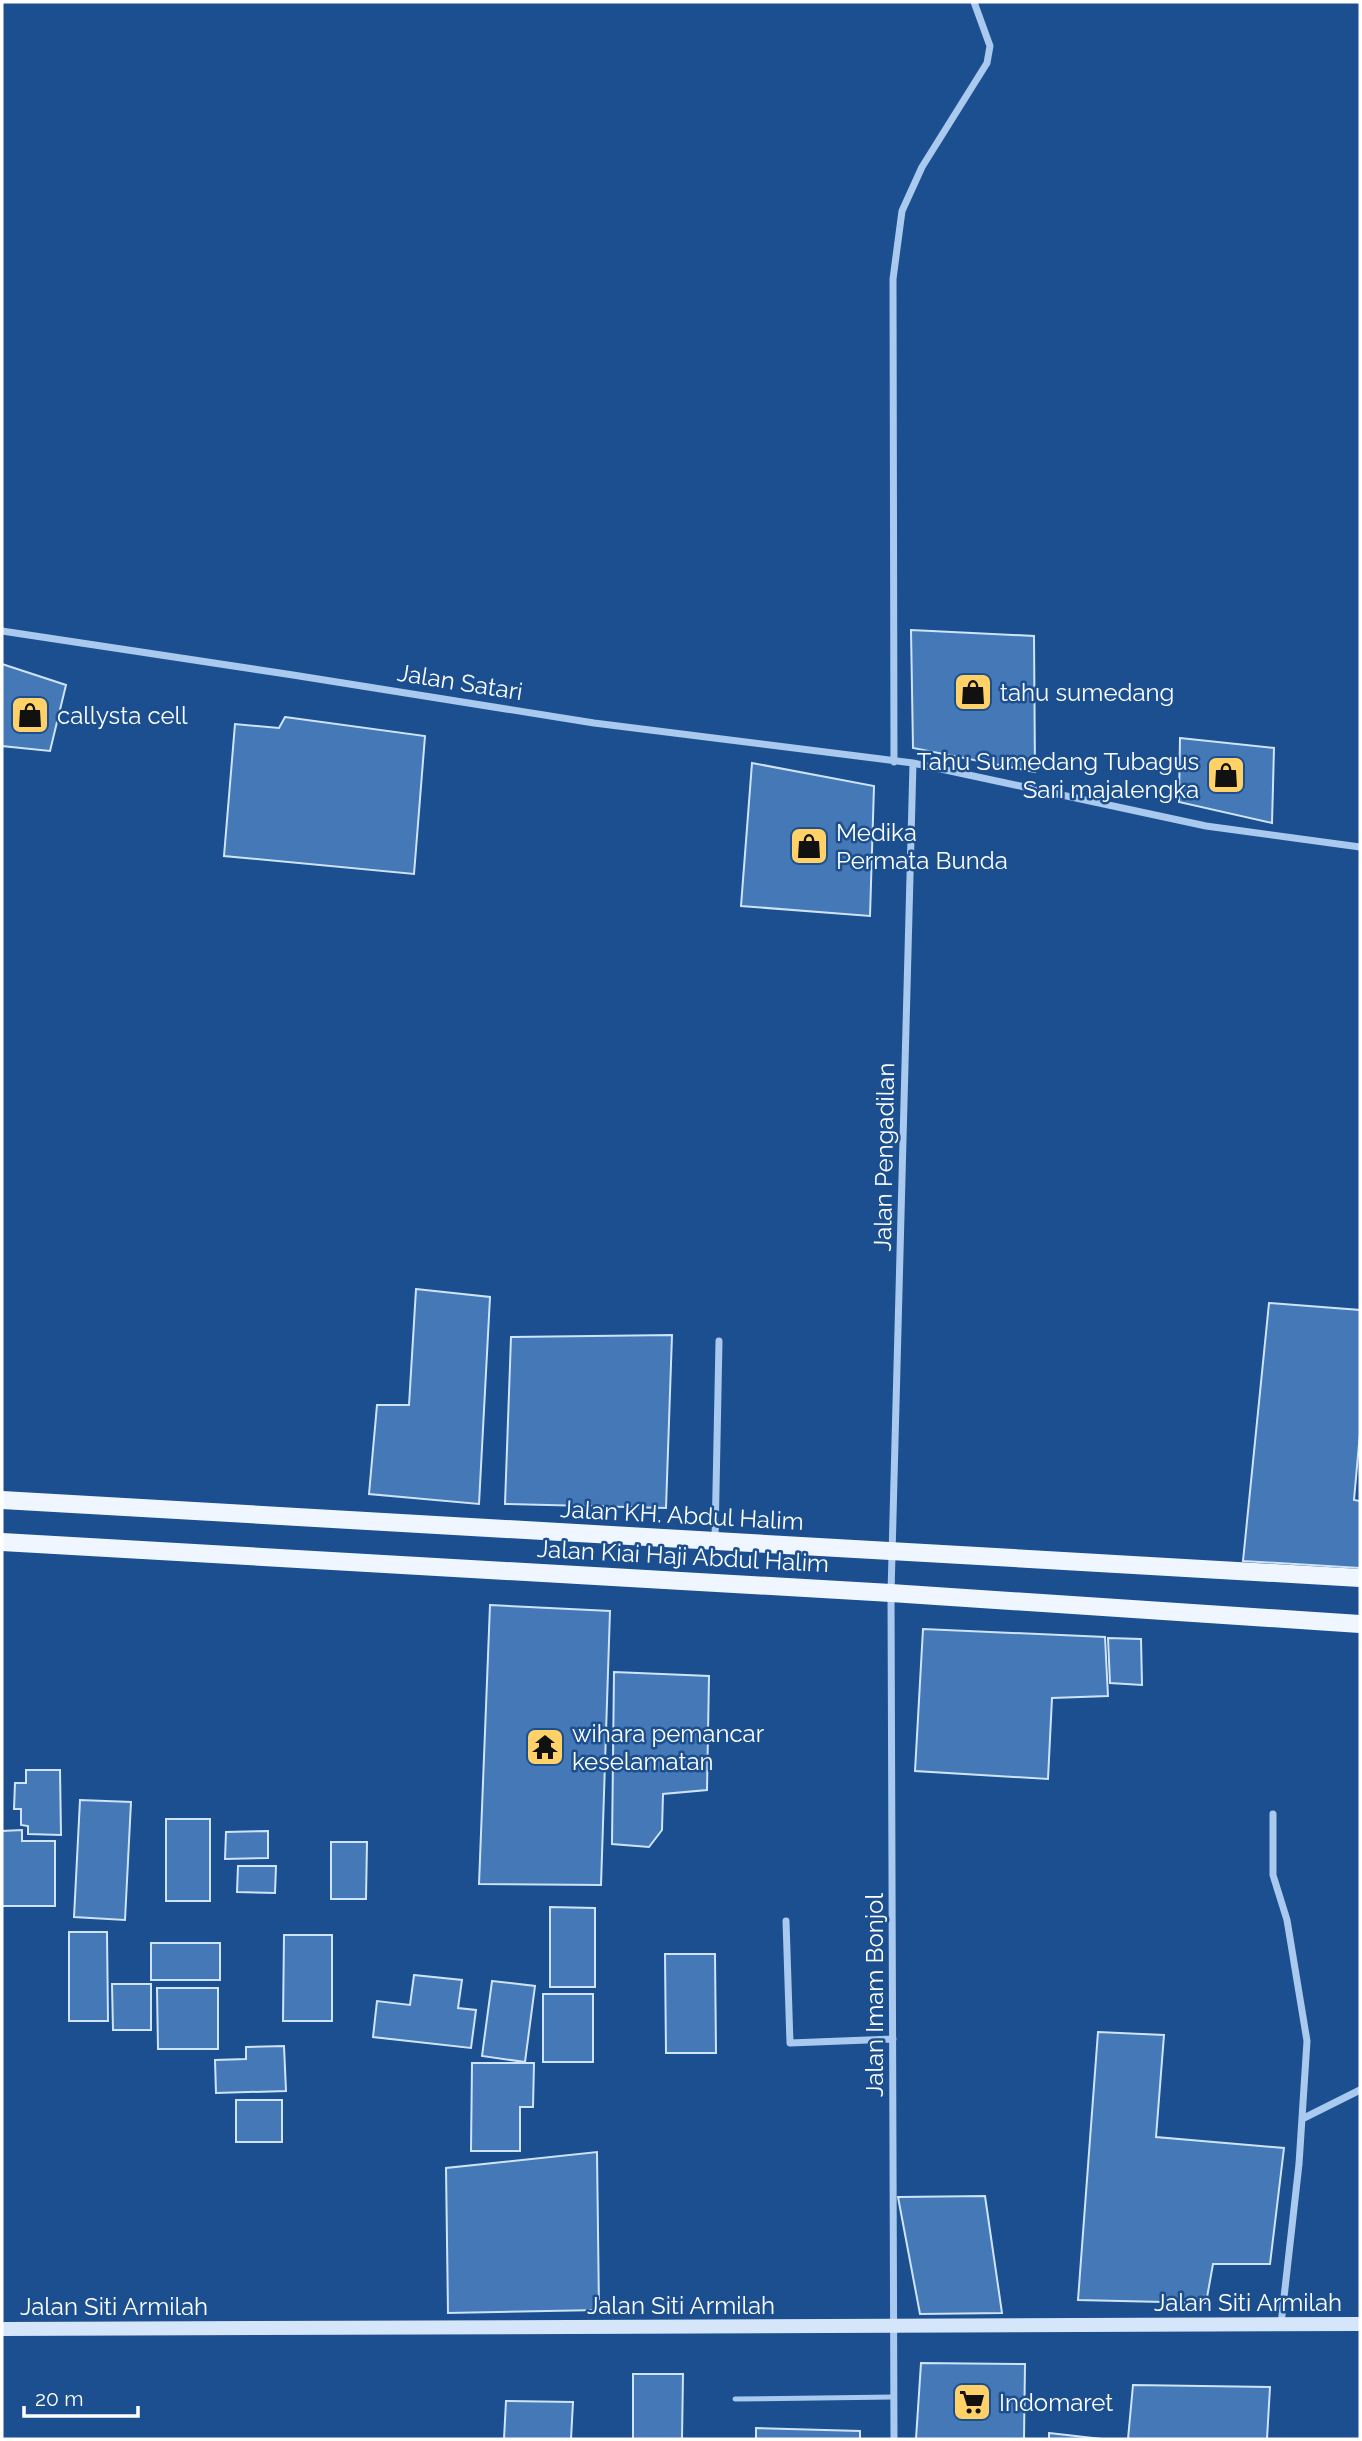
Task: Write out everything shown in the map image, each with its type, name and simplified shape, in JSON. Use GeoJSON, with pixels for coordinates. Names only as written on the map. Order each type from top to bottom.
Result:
{"type":"FeatureCollection","features":[{"type":"Feature","properties":{"kind":"main road","name":"Jalan KH. Abdul Halim"},"geometry":{"type":"LineString","coordinates":[[2,1500],[1360,1578]]}},
{"type":"Feature","properties":{"kind":"main road","name":"Jalan Kiai Haji Abdul Halim"},"geometry":{"type":"LineString","coordinates":[[2,1542],[891,1593],[1360,1624]]}},
{"type":"Feature","properties":{"kind":"main road","name":"Jalan Siti Armilah"},"geometry":{"type":"LineString","coordinates":[[2,2329],[1360,2324]]}},
{"type":"Feature","properties":{"kind":"street"},"geometry":{"type":"LineString","coordinates":[[894,762],[893,279],[902,211],[922,167],[987,63],[990,46],[975,2]]}},
{"type":"Feature","properties":{"kind":"street","name":"Jalan Satari"},"geometry":{"type":"LineString","coordinates":[[2,631],[594,723],[914,763],[1206,826],[1360,847]]}},
{"type":"Feature","properties":{"kind":"street","name":"Jalan Pengadilan"},"geometry":{"type":"LineString","coordinates":[[893,1551],[914,763]]}},
{"type":"Feature","properties":{"kind":"street"},"geometry":{"type":"LineString","coordinates":[[715,1541],[719,1341]]}},
{"type":"Feature","properties":{"kind":"street","name":"Jalan Imam Bonjol"},"geometry":{"type":"LineString","coordinates":[[893,1551],[894,2439]]}},
{"type":"Feature","properties":{"kind":"street"},"geometry":{"type":"LineString","coordinates":[[1273,1814],[1273,1875],[1287,1920],[1307,2040],[1302,2119],[1281,2324]]}},
{"type":"Feature","properties":{"kind":"street"},"geometry":{"type":"LineString","coordinates":[[786,1920],[790,2043],[893,2039]]}},
{"type":"Feature","properties":{"kind":"street"},"geometry":{"type":"LineString","coordinates":[[1302,2119],[1360,2090]]}},
{"type":"Feature","properties":{"kind":"lane"},"geometry":{"type":"LineString","coordinates":[[735,2399],[894,2397]]}},
{"type":"Feature","properties":{"kind":"building","name":"tahu sumedang"},"geometry":{"type":"Polygon","coordinates":[[[911,630],[1034,636],[1035,772],[913,748],[911,630]]]}},
{"type":"Feature","properties":{"kind":"building","name":"callysta cell"},"geometry":{"type":"Polygon","coordinates":[[[2,664],[66,685],[50,751],[2,746],[2,664]]]}},
{"type":"Feature","properties":{"kind":"building"},"geometry":{"type":"Polygon","coordinates":[[[285,717],[425,736],[414,874],[224,856],[235,724],[279,728],[285,717]]]}},
{"type":"Feature","properties":{"kind":"building","name":"Tahu Sumedang Tubagus Sari majalengka"},"geometry":{"type":"Polygon","coordinates":[[[1180,738],[1274,748],[1272,823],[1179,802],[1180,738]]]}},
{"type":"Feature","properties":{"kind":"building","name":"Medika Permata Bunda"},"geometry":{"type":"Polygon","coordinates":[[[752,763],[874,786],[870,916],[741,906],[752,763]]]}},
{"type":"Feature","properties":{"kind":"building"},"geometry":{"type":"Polygon","coordinates":[[[416,1289],[490,1297],[479,1504],[369,1494],[377,1405],[409,1405],[416,1289]]]}},
{"type":"Feature","properties":{"kind":"building"},"geometry":{"type":"Polygon","coordinates":[[[1269,1303],[1360,1310],[1360,1433],[1354,1500],[1360,1501],[1360,1568],[1243,1561],[1269,1303]]]}},
{"type":"Feature","properties":{"kind":"building"},"geometry":{"type":"Polygon","coordinates":[[[672,1335],[666,1508],[505,1504],[511,1337],[672,1335]]]}},
{"type":"Feature","properties":{"kind":"building","name":"wihara pemancar keselamatan"},"geometry":{"type":"Polygon","coordinates":[[[490,1605],[610,1611],[601,1885],[479,1884],[490,1605]]]}},
{"type":"Feature","properties":{"kind":"building"},"geometry":{"type":"Polygon","coordinates":[[[923,1629],[1105,1637],[1108,1696],[1052,1698],[1048,1779],[915,1771],[923,1629]]]}},
{"type":"Feature","properties":{"kind":"building"},"geometry":{"type":"Polygon","coordinates":[[[1108,1638],[1141,1639],[1142,1685],[1110,1683],[1108,1638]]]}},
{"type":"Feature","properties":{"kind":"building"},"geometry":{"type":"Polygon","coordinates":[[[614,1672],[709,1676],[707,1790],[663,1794],[662,1830],[649,1847],[612,1844],[614,1672]]]}},
{"type":"Feature","properties":{"kind":"building"},"geometry":{"type":"Polygon","coordinates":[[[26,1770],[60,1770],[61,1835],[28,1834],[28,1826],[21,1825],[21,1809],[14,1809],[15,1783],[26,1783],[26,1770]]]}},
{"type":"Feature","properties":{"kind":"building"},"geometry":{"type":"Polygon","coordinates":[[[80,1800],[131,1802],[125,1920],[74,1917],[80,1800]]]}},
{"type":"Feature","properties":{"kind":"building"},"geometry":{"type":"Polygon","coordinates":[[[166,1819],[210,1819],[210,1901],[166,1901],[166,1819]]]}},
{"type":"Feature","properties":{"kind":"building"},"geometry":{"type":"Polygon","coordinates":[[[22,1830],[22,1841],[55,1841],[55,1906],[2,1906],[2,1831],[22,1830]]]}},
{"type":"Feature","properties":{"kind":"building"},"geometry":{"type":"Polygon","coordinates":[[[268,1831],[268,1858],[225,1859],[226,1832],[268,1831]]]}},
{"type":"Feature","properties":{"kind":"building"},"geometry":{"type":"Polygon","coordinates":[[[331,1842],[367,1842],[366,1899],[331,1899],[331,1842]]]}},
{"type":"Feature","properties":{"kind":"building"},"geometry":{"type":"Polygon","coordinates":[[[238,1866],[276,1866],[275,1893],[237,1892],[238,1866]]]}},
{"type":"Feature","properties":{"kind":"building"},"geometry":{"type":"Polygon","coordinates":[[[550,1907],[595,1908],[595,1987],[550,1987],[550,1907]]]}},
{"type":"Feature","properties":{"kind":"building"},"geometry":{"type":"Polygon","coordinates":[[[69,1932],[107,1932],[108,2021],[69,2021],[69,1932]]]}},
{"type":"Feature","properties":{"kind":"building"},"geometry":{"type":"Polygon","coordinates":[[[284,1935],[332,1935],[332,2021],[283,2021],[284,1935]]]}},
{"type":"Feature","properties":{"kind":"building"},"geometry":{"type":"Polygon","coordinates":[[[151,1943],[220,1943],[220,1980],[151,1980],[151,1943]]]}},
{"type":"Feature","properties":{"kind":"building"},"geometry":{"type":"Polygon","coordinates":[[[665,1954],[715,1954],[716,2053],[666,2053],[665,1954]]]}},
{"type":"Feature","properties":{"kind":"building"},"geometry":{"type":"Polygon","coordinates":[[[414,1975],[462,1980],[458,2008],[476,2010],[471,2048],[373,2037],[377,2001],[410,2005],[414,1975]]]}},
{"type":"Feature","properties":{"kind":"building"},"geometry":{"type":"Polygon","coordinates":[[[492,1981],[535,1986],[525,2062],[482,2056],[492,1981]]]}},
{"type":"Feature","properties":{"kind":"building"},"geometry":{"type":"Polygon","coordinates":[[[112,1984],[151,1984],[151,2030],[113,2030],[112,1984]]]}},
{"type":"Feature","properties":{"kind":"building"},"geometry":{"type":"Polygon","coordinates":[[[157,1988],[218,1988],[218,2049],[158,2049],[157,1988]]]}},
{"type":"Feature","properties":{"kind":"building"},"geometry":{"type":"Polygon","coordinates":[[[543,1994],[593,1994],[593,2062],[543,2062],[543,1994]]]}},
{"type":"Feature","properties":{"kind":"building"},"geometry":{"type":"Polygon","coordinates":[[[1098,2032],[1164,2035],[1156,2137],[1284,2148],[1270,2264],[1213,2264],[1206,2303],[1078,2300],[1098,2032]]]}},
{"type":"Feature","properties":{"kind":"building"},"geometry":{"type":"Polygon","coordinates":[[[284,2046],[286,2091],[216,2093],[215,2060],[246,2059],[246,2047],[284,2046]]]}},
{"type":"Feature","properties":{"kind":"building"},"geometry":{"type":"Polygon","coordinates":[[[472,2063],[534,2063],[533,2107],[520,2107],[520,2151],[471,2151],[472,2063]]]}},
{"type":"Feature","properties":{"kind":"building"},"geometry":{"type":"Polygon","coordinates":[[[236,2100],[282,2100],[282,2142],[236,2142],[236,2100]]]}},
{"type":"Feature","properties":{"kind":"building"},"geometry":{"type":"Polygon","coordinates":[[[597,2152],[599,2310],[448,2313],[446,2168],[597,2152]]]}},
{"type":"Feature","properties":{"kind":"building"},"geometry":{"type":"Polygon","coordinates":[[[985,2196],[1002,2313],[920,2314],[898,2197],[985,2196]]]}},
{"type":"Feature","properties":{"kind":"building","name":"Indomaret"},"geometry":{"type":"Polygon","coordinates":[[[921,2363],[1025,2364],[1024,2439],[916,2439],[921,2363]]]}},
{"type":"Feature","properties":{"kind":"building"},"geometry":{"type":"Polygon","coordinates":[[[633,2374],[683,2374],[682,2439],[633,2439],[633,2374]]]}},
{"type":"Feature","properties":{"kind":"building"},"geometry":{"type":"Polygon","coordinates":[[[1133,2385],[1270,2387],[1267,2439],[1128,2439],[1133,2385]]]}},
{"type":"Feature","properties":{"kind":"building"},"geometry":{"type":"Polygon","coordinates":[[[506,2401],[573,2402],[571,2439],[504,2439],[506,2401]]]}},
{"type":"Feature","properties":{"kind":"building"},"geometry":{"type":"Polygon","coordinates":[[[756,2428],[860,2431],[860,2439],[756,2439],[756,2428]]]}},
{"type":"Feature","properties":{"kind":"building"},"geometry":{"type":"Polygon","coordinates":[[[1049,2433],[1102,2439],[1049,2439],[1049,2433]]]}},
{"type":"Feature","properties":{"kind":"place","name":"tahu sumedang"},"geometry":{"type":"Point","coordinates":[973,692]}},
{"type":"Feature","properties":{"kind":"place","name":"callysta cell"},"geometry":{"type":"Point","coordinates":[30,715]}},
{"type":"Feature","properties":{"kind":"place","name":"Tahu Sumedang Tubagus Sari majalengka"},"geometry":{"type":"Point","coordinates":[1226,775]}},
{"type":"Feature","properties":{"kind":"place","name":"Medika Permata Bunda"},"geometry":{"type":"Point","coordinates":[809,846]}},
{"type":"Feature","properties":{"kind":"place","name":"wihara pemancar keselamatan"},"geometry":{"type":"Point","coordinates":[545,1747]}},
{"type":"Feature","properties":{"kind":"place","name":"Indomaret"},"geometry":{"type":"Point","coordinates":[972,2402]}}]}
